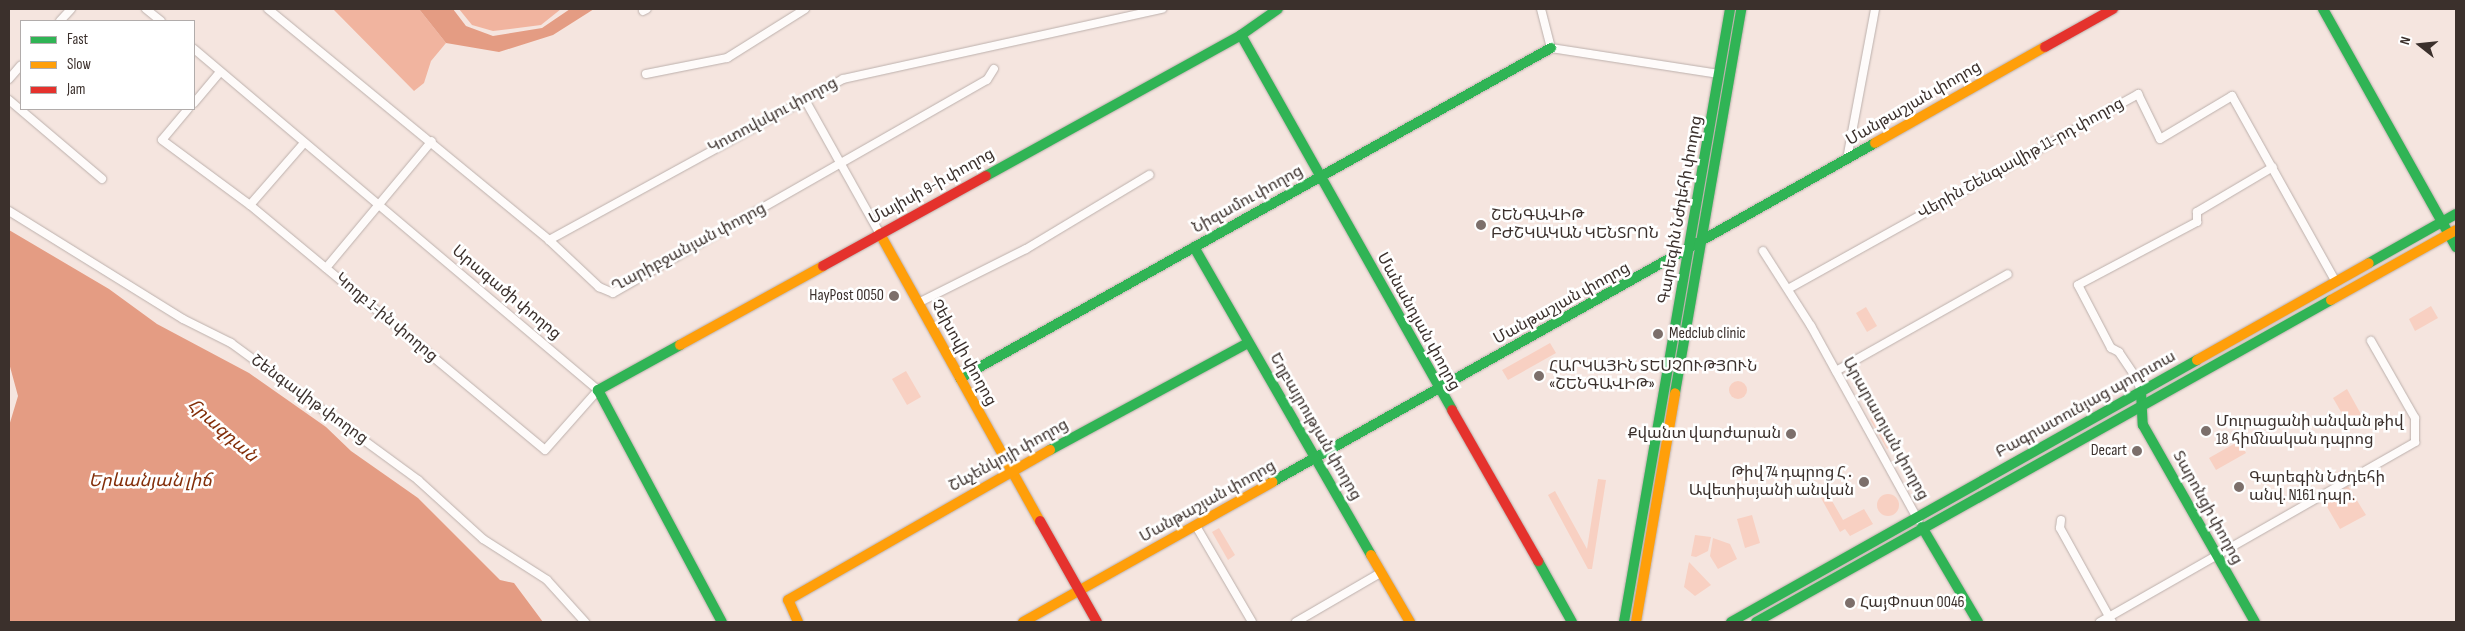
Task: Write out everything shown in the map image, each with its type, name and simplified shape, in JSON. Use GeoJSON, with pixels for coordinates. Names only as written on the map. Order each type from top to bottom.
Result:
{"type":"FeatureCollection","features":[{"type":"Feature","properties":{"kind":"street"},"geometry":{"type":"LineString","coordinates":[[61,20],[71,9]]}},
{"type":"Feature","properties":{"kind":"street"},"geometry":{"type":"LineString","coordinates":[[146,9],[160,20]]}},
{"type":"Feature","properties":{"kind":"street","name":"Ղարիբջանյան փողոց"},"geometry":{"type":"LineString","coordinates":[[268,9],[432,141],[549,240],[599,287],[612,293],[841,165],[987,80],[994,69]]}},
{"type":"Feature","properties":{"kind":"street"},"geometry":{"type":"LineString","coordinates":[[646,74],[726,58],[805,9]]}},
{"type":"Feature","properties":{"kind":"street","name":"Կոտովսկու փողոց"},"geometry":{"type":"LineString","coordinates":[[549,240],[804,98],[855,74],[998,48],[1162,9]]}},
{"type":"Feature","properties":{"kind":"street","name":"Մայիսի 9-ի փողոց"},"geometry":{"type":"LineString","coordinates":[[598,390],[1241,35],[1278,9]]}},
{"type":"Feature","properties":{"kind":"street"},"geometry":{"type":"LineString","coordinates":[[1541,9],[1551,48],[1719,74]]}},
{"type":"Feature","properties":{"kind":"street","name":"Գարեգին Նժդեհի փողոց"},"geometry":{"type":"LineString","coordinates":[[1624,622],[1730,9]]}},
{"type":"Feature","properties":{"kind":"street","name":"Գարեգին Նժդեհի փողոց"},"geometry":{"type":"LineString","coordinates":[[1636,622],[1741,9]]}},
{"type":"Feature","properties":{"kind":"street"},"geometry":{"type":"LineString","coordinates":[[1847,159],[1875,9]]}},
{"type":"Feature","properties":{"kind":"street","name":"Մանթաշյան փողոց"},"geometry":{"type":"LineString","coordinates":[[1023,622],[1689,251],[1847,159],[2113,9]]}},
{"type":"Feature","properties":{"kind":"street"},"geometry":{"type":"LineString","coordinates":[[2322,9],[2442,222],[2453,232],[2456,247]]}},
{"type":"Feature","properties":{"kind":"street","name":"Մանանդյան փողոց"},"geometry":{"type":"LineString","coordinates":[[1241,35],[1572,622]]}},
{"type":"Feature","properties":{"kind":"street","name":"Նիզամու փողոց"},"geometry":{"type":"LineString","coordinates":[[960,378],[1551,48]]}},
{"type":"Feature","properties":{"kind":"street","name":"Արագածի փողոց"},"geometry":{"type":"LineString","coordinates":[[195,50],[598,390],[722,622]]}},
{"type":"Feature","properties":{"kind":"street"},"geometry":{"type":"LineString","coordinates":[[9,79],[20,66]]}},
{"type":"Feature","properties":{"kind":"street"},"geometry":{"type":"LineString","coordinates":[[195,102],[220,72]]}},
{"type":"Feature","properties":{"kind":"street","name":"Վերին Շենգավիթ 11-րդ փողոց"},"geometry":{"type":"LineString","coordinates":[[1788,289],[2138,94],[2160,138],[2232,96],[2273,167]]}},
{"type":"Feature","properties":{"kind":"street","name":"Չեխովի փողոց"},"geometry":{"type":"LineString","coordinates":[[804,98],[1097,622]]}},
{"type":"Feature","properties":{"kind":"street"},"geometry":{"type":"LineString","coordinates":[[9,100],[20,109]]}},
{"type":"Feature","properties":{"kind":"street"},"geometry":{"type":"LineString","coordinates":[[21,110],[102,180]]}},
{"type":"Feature","properties":{"kind":"street","name":"Կողբ 1-ին փողոց"},"geometry":{"type":"LineString","coordinates":[[187,110],[162,140],[250,205],[545,450],[598,390]]}},
{"type":"Feature","properties":{"kind":"street"},"geometry":{"type":"LineString","coordinates":[[326,268],[432,141]]}},
{"type":"Feature","properties":{"kind":"street"},"geometry":{"type":"LineString","coordinates":[[250,205],[304,142]]}},
{"type":"Feature","properties":{"kind":"street"},"geometry":{"type":"LineString","coordinates":[[2140,392],[2137,379],[2120,352],[2111,348],[2078,286],[2198,222],[2197,212],[2273,167],[2336,282]]}},
{"type":"Feature","properties":{"kind":"street"},"geometry":{"type":"LineString","coordinates":[[918,303],[1026,249],[1149,175]]}},
{"type":"Feature","properties":{"kind":"street","name":"Շենգավիթ փողոց"},"geometry":{"type":"LineString","coordinates":[[9,211],[184,320],[231,343],[418,480],[483,538],[547,580],[585,622]]}},
{"type":"Feature","properties":{"kind":"street","name":"Բագրատունյաց պողոտա"},"geometry":{"type":"LineString","coordinates":[[1731,622],[2456,214]]}},
{"type":"Feature","properties":{"kind":"street","name":"Բագրատունյաց պողոտա"},"geometry":{"type":"LineString","coordinates":[[1756,622],[1922,527],[2453,232]]}},
{"type":"Feature","properties":{"kind":"street","name":"Եղբայրության փողոց"},"geometry":{"type":"LineString","coordinates":[[1194,247],[1410,622]]}},
{"type":"Feature","properties":{"kind":"street","name":"Արարատյան փողոց"},"geometry":{"type":"LineString","coordinates":[[1763,251],[1788,289],[1836,371],[1922,527],[1978,622]]}},
{"type":"Feature","properties":{"kind":"street"},"geometry":{"type":"LineString","coordinates":[[1836,371],[2008,274]]}},
{"type":"Feature","properties":{"kind":"street"},"geometry":{"type":"LineString","coordinates":[[2100,622],[2111,620],[2415,442],[2415,418],[2371,341]]}},
{"type":"Feature","properties":{"kind":"street","name":"Շևչենկոյի փողոց"},"geometry":{"type":"LineString","coordinates":[[798,622],[788,600],[1012,471],[1248,343]]}},
{"type":"Feature","properties":{"kind":"street","name":"Տարոնցի փողոց"},"geometry":{"type":"LineString","coordinates":[[2140,392],[2143,425],[2255,622]]}},
{"type":"Feature","properties":{"kind":"street"},"geometry":{"type":"LineString","coordinates":[[2061,520],[2060,528],[2111,620]]}},
{"type":"Feature","properties":{"kind":"street"},"geometry":{"type":"LineString","coordinates":[[1196,526],[1252,622]]}},
{"type":"Feature","properties":{"kind":"street"},"geometry":{"type":"LineString","coordinates":[[1296,622],[1382,572]]}},
{"type":"Feature","properties":{"kind":"shaded area"},"geometry":{"type":"Polygon","coordinates":[[[333,9],[419,9],[446,43],[431,61],[424,83],[414,91],[333,9]]]}},
{"type":"Feature","properties":{"kind":"shaded area"},"geometry":{"type":"Polygon","coordinates":[[[459,9],[561,9],[541,25],[493,31],[472,25],[459,9]]]}},
{"type":"Feature","properties":{"kind":"shaded area"},"geometry":{"type":"Polygon","coordinates":[[[2431,306],[2438,318],[2415,331],[2409,319],[2431,306]]]}},
{"type":"Feature","properties":{"kind":"shaded area"},"geometry":{"type":"Polygon","coordinates":[[[1866,307],[1877,326],[1867,332],[1856,313],[1866,307]]]}},
{"type":"Feature","properties":{"kind":"shaded area"},"geometry":{"type":"Polygon","coordinates":[[[1550,343],[1556,353],[1508,380],[1502,370],[1550,343]]]}},
{"type":"Feature","properties":{"kind":"shaded area"},"geometry":{"type":"Polygon","coordinates":[[[906,371],[921,397],[907,405],[892,379],[906,371]]]}},
{"type":"Feature","properties":{"kind":"shaded area"},"geometry":{"type":"Polygon","coordinates":[[[1738,381],[1744,384],[1747,390],[1744,396],[1738,399],[1732,396],[1729,390],[1732,384],[1738,381]]]}},
{"type":"Feature","properties":{"kind":"shaded area"},"geometry":{"type":"Polygon","coordinates":[[[2347,389],[2362,416],[2348,424],[2333,398],[2347,389]]]}},
{"type":"Feature","properties":{"kind":"shaded area"},"geometry":{"type":"Polygon","coordinates":[[[1880,413],[1897,443],[1887,449],[1870,419],[1880,413]]]}},
{"type":"Feature","properties":{"kind":"shaded area"},"geometry":{"type":"Polygon","coordinates":[[[2239,441],[2246,453],[2216,470],[2209,458],[2239,441]]]}},
{"type":"Feature","properties":{"kind":"shaded area"},"geometry":{"type":"Polygon","coordinates":[[[1598,479],[1606,480],[1592,569],[1588,569],[1548,495],[1555,491],[1587,549],[1598,479]]]}},
{"type":"Feature","properties":{"kind":"shaded area"},"geometry":{"type":"Polygon","coordinates":[[[2348,486],[2366,515],[2340,529],[2323,500],[2348,486]]]}},
{"type":"Feature","properties":{"kind":"shaded area"},"geometry":{"type":"Polygon","coordinates":[[[1828,494],[1843,520],[1864,509],[1873,524],[1850,536],[1845,529],[1840,532],[1821,498],[1828,494]]]}},
{"type":"Feature","properties":{"kind":"shaded area"},"geometry":{"type":"Polygon","coordinates":[[[1888,494],[1898,501],[1899,505],[1892,515],[1888,516],[1878,509],[1877,505],[1884,495],[1888,494]]]}},
{"type":"Feature","properties":{"kind":"shaded area"},"geometry":{"type":"Polygon","coordinates":[[[1752,515],[1760,543],[1745,548],[1737,519],[1752,515]]]}},
{"type":"Feature","properties":{"kind":"shaded area"},"geometry":{"type":"Polygon","coordinates":[[[1219,528],[1235,555],[1228,560],[1212,532],[1219,528]]]}},
{"type":"Feature","properties":{"kind":"shaded area"},"geometry":{"type":"Polygon","coordinates":[[[1695,535],[1711,537],[1708,551],[1696,557],[1691,556],[1695,535]]]}},
{"type":"Feature","properties":{"kind":"shaded area"},"geometry":{"type":"Polygon","coordinates":[[[1713,538],[1730,544],[1737,559],[1718,569],[1710,556],[1713,538]]]}},
{"type":"Feature","properties":{"kind":"shaded area"},"geometry":{"type":"Polygon","coordinates":[[[1689,562],[1711,585],[1695,596],[1684,587],[1689,562]]]}},
{"type":"Feature","properties":{"kind":"water"},"geometry":{"type":"Polygon","coordinates":[[[419,9],[453,9],[466,26],[493,36],[542,28],[570,9],[594,9],[553,35],[499,52],[446,43],[419,9]]]}},
{"type":"Feature","properties":{"kind":"water","name":"Երևանյան լիճ"},"geometry":{"type":"Polygon","coordinates":[[[9,230],[109,289],[157,324],[249,373],[326,427],[351,451],[418,498],[500,580],[514,583],[543,622],[9,622],[9,426],[18,396],[9,363],[9,230]]]}},
{"type":"Feature","properties":{"kind":"traffic: fast"},"geometry":{"type":"LineString","coordinates":[[986,176],[1241,35],[1278,9]]}},
{"type":"Feature","properties":{"kind":"traffic: fast"},"geometry":{"type":"LineString","coordinates":[[1624,622],[1730,9]]}},
{"type":"Feature","properties":{"kind":"traffic: fast"},"geometry":{"type":"LineString","coordinates":[[1675,393],[1741,9]]}},
{"type":"Feature","properties":{"kind":"traffic: fast"},"geometry":{"type":"LineString","coordinates":[[2323,9],[2456,247]]}},
{"type":"Feature","properties":{"kind":"traffic: fast"},"geometry":{"type":"LineString","coordinates":[[1241,35],[1452,410]]}},
{"type":"Feature","properties":{"kind":"traffic: fast"},"geometry":{"type":"LineString","coordinates":[[960,378],[1551,48]]}},
{"type":"Feature","properties":{"kind":"traffic: fast"},"geometry":{"type":"LineString","coordinates":[[1272,482],[1875,143]]}},
{"type":"Feature","properties":{"kind":"traffic: fast"},"geometry":{"type":"LineString","coordinates":[[2369,263],[2456,214]]}},
{"type":"Feature","properties":{"kind":"traffic: fast"},"geometry":{"type":"LineString","coordinates":[[1194,247],[1371,555]]}},
{"type":"Feature","properties":{"kind":"traffic: fast"},"geometry":{"type":"LineString","coordinates":[[1756,622],[2331,300]]}},
{"type":"Feature","properties":{"kind":"traffic: fast"},"geometry":{"type":"LineString","coordinates":[[1050,450],[1248,343]]}},
{"type":"Feature","properties":{"kind":"traffic: fast"},"geometry":{"type":"LineString","coordinates":[[680,345],[598,390],[722,622]]}},
{"type":"Feature","properties":{"kind":"traffic: fast"},"geometry":{"type":"LineString","coordinates":[[1731,622],[2197,360]]}},
{"type":"Feature","properties":{"kind":"traffic: fast"},"geometry":{"type":"LineString","coordinates":[[2141,392],[2143,425],[2255,622]]}},
{"type":"Feature","properties":{"kind":"traffic: fast"},"geometry":{"type":"LineString","coordinates":[[1922,527],[1978,622]]}},
{"type":"Feature","properties":{"kind":"traffic: fast"},"geometry":{"type":"LineString","coordinates":[[1538,561],[1572,622]]}},
{"type":"Feature","properties":{"kind":"traffic: slow"},"geometry":{"type":"LineString","coordinates":[[1875,143],[2045,47]]}},
{"type":"Feature","properties":{"kind":"traffic: slow"},"geometry":{"type":"LineString","coordinates":[[2331,300],[2456,230]]}},
{"type":"Feature","properties":{"kind":"traffic: slow"},"geometry":{"type":"LineString","coordinates":[[880,234],[1040,521]]}},
{"type":"Feature","properties":{"kind":"traffic: slow"},"geometry":{"type":"LineString","coordinates":[[2197,360],[2369,263]]}},
{"type":"Feature","properties":{"kind":"traffic: slow"},"geometry":{"type":"LineString","coordinates":[[680,345],[823,266]]}},
{"type":"Feature","properties":{"kind":"traffic: slow"},"geometry":{"type":"LineString","coordinates":[[1636,622],[1675,393]]}},
{"type":"Feature","properties":{"kind":"traffic: slow"},"geometry":{"type":"LineString","coordinates":[[798,622],[788,600],[1050,450]]}},
{"type":"Feature","properties":{"kind":"traffic: slow"},"geometry":{"type":"LineString","coordinates":[[1023,622],[1272,482]]}},
{"type":"Feature","properties":{"kind":"traffic: slow"},"geometry":{"type":"LineString","coordinates":[[1371,555],[1410,622]]}},
{"type":"Feature","properties":{"kind":"traffic: jam"},"geometry":{"type":"LineString","coordinates":[[2045,47],[2113,9]]}},
{"type":"Feature","properties":{"kind":"traffic: jam"},"geometry":{"type":"LineString","coordinates":[[823,266],[986,176]]}},
{"type":"Feature","properties":{"kind":"traffic: jam"},"geometry":{"type":"LineString","coordinates":[[1452,410],[1538,561]]}},
{"type":"Feature","properties":{"kind":"traffic: jam"},"geometry":{"type":"LineString","coordinates":[[1040,521],[1097,622]]}},
{"type":"Feature","properties":{"kind":"place","name":"ՇԵՆԳԱՎԻԹ ԲԺՇԿԱԿԱՆ ԿԵՆՏՐՈՆ"},"geometry":{"type":"Point","coordinates":[1481,225]}},
{"type":"Feature","properties":{"kind":"place","name":"HayPost 0050"},"geometry":{"type":"Point","coordinates":[894,296]}},
{"type":"Feature","properties":{"kind":"place","name":"Medclub clinic"},"geometry":{"type":"Point","coordinates":[1658,334]}},
{"type":"Feature","properties":{"kind":"place","name":"ՀԱՐԿԱՅԻՆ ՏԵՍՉՈՒԹՅՈՒՆ «ՇԵՆԳԱՎԻԹ»"},"geometry":{"type":"Point","coordinates":[1539,376]}},
{"type":"Feature","properties":{"kind":"place","name":"Մուրացանի անվան թիվ 18 հիմնական դպրոց"},"geometry":{"type":"Point","coordinates":[2206,431]}},
{"type":"Feature","properties":{"kind":"place","name":"Քվանտ վարժարան"},"geometry":{"type":"Point","coordinates":[1791,434]}},
{"type":"Feature","properties":{"kind":"place","name":"Decart"},"geometry":{"type":"Point","coordinates":[2137,451]}},
{"type":"Feature","properties":{"kind":"place","name":"Թիվ 74 դպրոց Հ․ Ավետիսյանի անվան"},"geometry":{"type":"Point","coordinates":[1864,482]}},
{"type":"Feature","properties":{"kind":"place","name":"Գարեգին Նժդեհի անվ. N161 դպր."},"geometry":{"type":"Point","coordinates":[2239,487]}},
{"type":"Feature","properties":{"kind":"place","name":"ՀայՓոստ 0046"},"geometry":{"type":"Point","coordinates":[1850,603]}},
{"type":"Feature","properties":{"kind":"water label","name":"Հրազդան"},"geometry":{"type":"Point","coordinates":[222,431]}}]}
